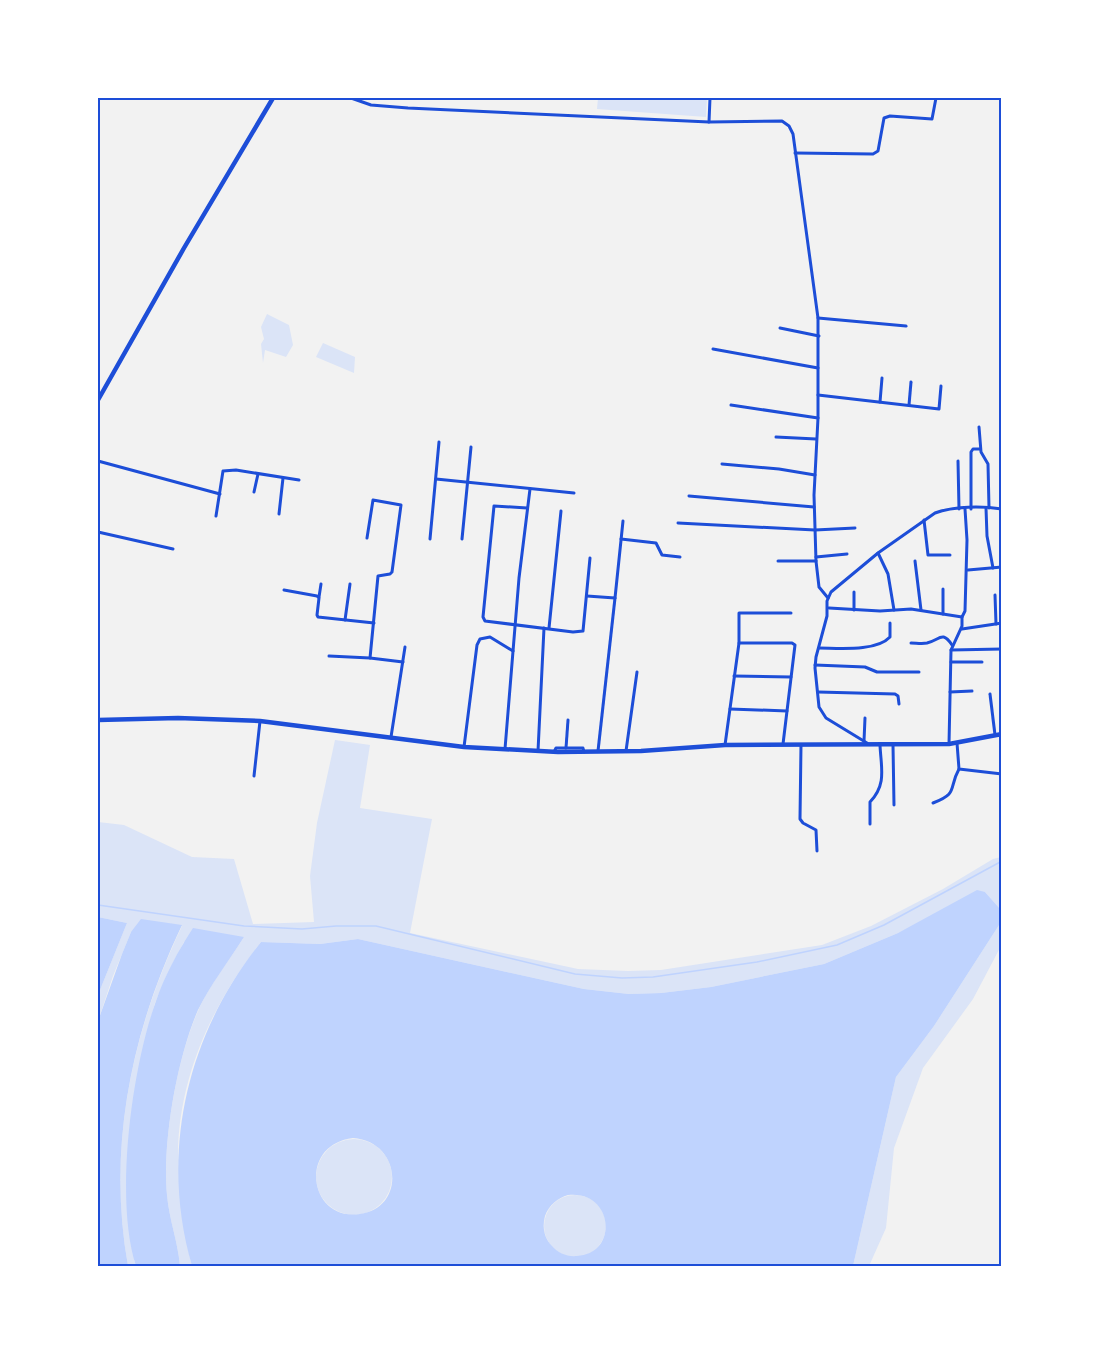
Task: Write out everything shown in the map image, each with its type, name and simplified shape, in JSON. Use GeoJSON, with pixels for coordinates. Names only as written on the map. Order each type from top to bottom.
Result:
{"type":"FeatureCollection","features":[{"type":"Feature","properties":{"kind":"main road"},"geometry":{"type":"LineString","coordinates":[[98,400],[273,98]]}},
{"type":"Feature","properties":{"kind":"main road"},"geometry":{"type":"LineString","coordinates":[[98,720],[178,718],[260,722],[464,747],[554,752],[626,751],[725,745],[949,744],[1002,734]]}},
{"type":"Feature","properties":{"kind":"street"},"geometry":{"type":"LineString","coordinates":[[351,98],[371,105],[408,108],[709,122],[785,122],[793,135],[818,318],[818,418],[814,507],[819,587],[828,598]]}},
{"type":"Feature","properties":{"kind":"street"},"geometry":{"type":"LineString","coordinates":[[709,122],[710,98]]}},
{"type":"Feature","properties":{"kind":"street"},"geometry":{"type":"LineString","coordinates":[[795,153],[873,154],[878,151],[884,118],[890,116],[932,119],[936,98]]}},
{"type":"Feature","properties":{"kind":"street"},"geometry":{"type":"LineString","coordinates":[[818,318],[906,326]]}},
{"type":"Feature","properties":{"kind":"street"},"geometry":{"type":"LineString","coordinates":[[780,328],[819,336]]}},
{"type":"Feature","properties":{"kind":"street"},"geometry":{"type":"LineString","coordinates":[[713,349],[818,368]]}},
{"type":"Feature","properties":{"kind":"street"},"geometry":{"type":"LineString","coordinates":[[880,402],[882,378]]}},
{"type":"Feature","properties":{"kind":"street"},"geometry":{"type":"LineString","coordinates":[[909,405],[911,382]]}},
{"type":"Feature","properties":{"kind":"street"},"geometry":{"type":"LineString","coordinates":[[818,395],[939,409],[940,386]]}},
{"type":"Feature","properties":{"kind":"street"},"geometry":{"type":"LineString","coordinates":[[731,405],[818,418]]}},
{"type":"Feature","properties":{"kind":"street"},"geometry":{"type":"LineString","coordinates":[[980,427],[980,449],[988,464],[987,536],[993,568]]}},
{"type":"Feature","properties":{"kind":"street"},"geometry":{"type":"LineString","coordinates":[[776,436],[817,439]]}},
{"type":"Feature","properties":{"kind":"street"},"geometry":{"type":"LineString","coordinates":[[430,539],[439,442]]}},
{"type":"Feature","properties":{"kind":"street"},"geometry":{"type":"LineString","coordinates":[[462,539],[471,447]]}},
{"type":"Feature","properties":{"kind":"street"},"geometry":{"type":"LineString","coordinates":[[971,508],[971,452],[973,449],[980,449]]}},
{"type":"Feature","properties":{"kind":"street"},"geometry":{"type":"LineString","coordinates":[[98,461],[220,494]]}},
{"type":"Feature","properties":{"kind":"street"},"geometry":{"type":"LineString","coordinates":[[958,461],[959,509]]}},
{"type":"Feature","properties":{"kind":"street"},"geometry":{"type":"LineString","coordinates":[[722,464],[815,475]]}},
{"type":"Feature","properties":{"kind":"street"},"geometry":{"type":"LineString","coordinates":[[216,516],[223,471],[236,470],[299,480]]}},
{"type":"Feature","properties":{"kind":"street"},"geometry":{"type":"LineString","coordinates":[[254,492],[258,474]]}},
{"type":"Feature","properties":{"kind":"street"},"geometry":{"type":"LineString","coordinates":[[279,514],[283,478]]}},
{"type":"Feature","properties":{"kind":"street"},"geometry":{"type":"LineString","coordinates":[[436,479],[574,493]]}},
{"type":"Feature","properties":{"kind":"street"},"geometry":{"type":"LineString","coordinates":[[505,749],[515,625],[530,489]]}},
{"type":"Feature","properties":{"kind":"street"},"geometry":{"type":"LineString","coordinates":[[689,496],[814,507]]}},
{"type":"Feature","properties":{"kind":"street"},"geometry":{"type":"LineString","coordinates":[[367,538],[373,500],[401,505],[392,572],[378,576],[370,658]]}},
{"type":"Feature","properties":{"kind":"street"},"geometry":{"type":"LineString","coordinates":[[527,508],[494,506],[483,617],[488,622],[580,633],[583,631],[590,558]]}},
{"type":"Feature","properties":{"kind":"street"},"geometry":{"type":"LineString","coordinates":[[949,744],[951,650],[961,629],[965,611],[968,570],[965,508]]}},
{"type":"Feature","properties":{"kind":"street"},"geometry":{"type":"LineString","coordinates":[[871,745],[826,718],[819,707],[815,665],[828,608],[828,598],[834,588],[878,553],[942,510],[1002,509]]}},
{"type":"Feature","properties":{"kind":"street"},"geometry":{"type":"LineString","coordinates":[[549,629],[561,511]]}},
{"type":"Feature","properties":{"kind":"street"},"geometry":{"type":"LineString","coordinates":[[924,520],[928,555],[950,555]]}},
{"type":"Feature","properties":{"kind":"street"},"geometry":{"type":"LineString","coordinates":[[598,752],[623,521]]}},
{"type":"Feature","properties":{"kind":"street"},"geometry":{"type":"LineString","coordinates":[[678,523],[815,530],[855,528]]}},
{"type":"Feature","properties":{"kind":"street"},"geometry":{"type":"LineString","coordinates":[[98,531],[173,549]]}},
{"type":"Feature","properties":{"kind":"street"},"geometry":{"type":"LineString","coordinates":[[621,539],[656,543],[662,555],[680,557]]}},
{"type":"Feature","properties":{"kind":"street"},"geometry":{"type":"LineString","coordinates":[[878,553],[888,574],[894,610]]}},
{"type":"Feature","properties":{"kind":"street"},"geometry":{"type":"LineString","coordinates":[[778,561],[816,559],[847,554]]}},
{"type":"Feature","properties":{"kind":"street"},"geometry":{"type":"LineString","coordinates":[[915,561],[921,610]]}},
{"type":"Feature","properties":{"kind":"street"},"geometry":{"type":"LineString","coordinates":[[968,570],[1002,567]]}},
{"type":"Feature","properties":{"kind":"street"},"geometry":{"type":"LineString","coordinates":[[321,584],[318,617],[375,623]]}},
{"type":"Feature","properties":{"kind":"street"},"geometry":{"type":"LineString","coordinates":[[345,620],[350,584]]}},
{"type":"Feature","properties":{"kind":"street"},"geometry":{"type":"LineString","coordinates":[[943,589],[943,615]]}},
{"type":"Feature","properties":{"kind":"street"},"geometry":{"type":"LineString","coordinates":[[284,590],[319,598]]}},
{"type":"Feature","properties":{"kind":"street"},"geometry":{"type":"LineString","coordinates":[[854,592],[855,610]]}},
{"type":"Feature","properties":{"kind":"street"},"geometry":{"type":"LineString","coordinates":[[995,595],[996,624]]}},
{"type":"Feature","properties":{"kind":"street"},"geometry":{"type":"LineString","coordinates":[[587,596],[615,598]]}},
{"type":"Feature","properties":{"kind":"street"},"geometry":{"type":"LineString","coordinates":[[828,608],[921,610],[962,617]]}},
{"type":"Feature","properties":{"kind":"street"},"geometry":{"type":"LineString","coordinates":[[725,745],[739,643],[739,613],[791,613]]}},
{"type":"Feature","properties":{"kind":"street"},"geometry":{"type":"LineString","coordinates":[[819,648],[856,648],[881,643],[890,637],[890,623]]}},
{"type":"Feature","properties":{"kind":"street"},"geometry":{"type":"LineString","coordinates":[[961,629],[1002,623]]}},
{"type":"Feature","properties":{"kind":"street"},"geometry":{"type":"LineString","coordinates":[[538,751],[544,628]]}},
{"type":"Feature","properties":{"kind":"street"},"geometry":{"type":"LineString","coordinates":[[464,747],[477,645],[480,639],[490,637],[513,651]]}},
{"type":"Feature","properties":{"kind":"street"},"geometry":{"type":"LineString","coordinates":[[911,643],[927,643],[943,637],[948,638],[952,645]]}},
{"type":"Feature","properties":{"kind":"street"},"geometry":{"type":"LineString","coordinates":[[739,643],[794,643],[783,744]]}},
{"type":"Feature","properties":{"kind":"street"},"geometry":{"type":"LineString","coordinates":[[391,737],[405,647]]}},
{"type":"Feature","properties":{"kind":"street"},"geometry":{"type":"LineString","coordinates":[[951,650],[1002,649]]}},
{"type":"Feature","properties":{"kind":"street"},"geometry":{"type":"LineString","coordinates":[[329,656],[403,662]]}},
{"type":"Feature","properties":{"kind":"street"},"geometry":{"type":"LineString","coordinates":[[951,662],[982,662]]}},
{"type":"Feature","properties":{"kind":"street"},"geometry":{"type":"LineString","coordinates":[[815,665],[865,667],[872,672],[919,672]]}},
{"type":"Feature","properties":{"kind":"street"},"geometry":{"type":"LineString","coordinates":[[626,751],[637,672]]}},
{"type":"Feature","properties":{"kind":"street"},"geometry":{"type":"LineString","coordinates":[[734,676],[791,677]]}},
{"type":"Feature","properties":{"kind":"street"},"geometry":{"type":"LineString","coordinates":[[950,692],[972,691]]}},
{"type":"Feature","properties":{"kind":"street"},"geometry":{"type":"LineString","coordinates":[[818,692],[895,694],[898,696],[899,704]]}},
{"type":"Feature","properties":{"kind":"street"},"geometry":{"type":"LineString","coordinates":[[990,694],[994,735]]}},
{"type":"Feature","properties":{"kind":"street"},"geometry":{"type":"LineString","coordinates":[[730,709],[787,711]]}},
{"type":"Feature","properties":{"kind":"street"},"geometry":{"type":"LineString","coordinates":[[864,741],[865,718]]}},
{"type":"Feature","properties":{"kind":"street"},"geometry":{"type":"LineString","coordinates":[[566,748],[568,720]]}},
{"type":"Feature","properties":{"kind":"street"},"geometry":{"type":"LineString","coordinates":[[254,776],[260,722]]}},
{"type":"Feature","properties":{"kind":"street"},"geometry":{"type":"LineString","coordinates":[[933,803],[951,794],[959,769],[957,743]]}},
{"type":"Feature","properties":{"kind":"street"},"geometry":{"type":"LineString","coordinates":[[801,745],[800,819],[816,830],[817,851]]}},
{"type":"Feature","properties":{"kind":"street"},"geometry":{"type":"LineString","coordinates":[[870,824],[870,802],[878,795],[882,783],[880,745]]}},
{"type":"Feature","properties":{"kind":"street"},"geometry":{"type":"LineString","coordinates":[[893,745],[894,805]]}},
{"type":"Feature","properties":{"kind":"street"},"geometry":{"type":"LineString","coordinates":[[554,752],[555,748],[584,748],[584,752]]}},
{"type":"Feature","properties":{"kind":"street"},"geometry":{"type":"LineString","coordinates":[[959,769],[1002,774]]}},
{"type":"Feature","properties":{"kind":"shaded area"},"geometry":{"type":"Polygon","coordinates":[[[598,98],[707,98],[706,117],[597,109],[598,98]]]}},
{"type":"Feature","properties":{"kind":"shaded area"},"geometry":{"type":"Polygon","coordinates":[[[267,314],[289,325],[293,345],[286,357],[265,350],[263,363],[261,344],[264,339],[261,327],[267,314]]]}},
{"type":"Feature","properties":{"kind":"shaded area"},"geometry":{"type":"Polygon","coordinates":[[[323,343],[355,357],[354,373],[316,357],[323,343]]]}},
{"type":"Feature","properties":{"kind":"shaded area"},"geometry":{"type":"Polygon","coordinates":[[[335,740],[370,745],[360,808],[432,819],[410,933],[578,969],[661,970],[822,945],[871,926],[943,889],[993,859],[1001,857],[1001,910],[985,892],[898,933],[824,964],[711,987],[661,993],[629,994],[584,989],[358,939],[320,944],[261,942],[228,989],[214,1014],[202,1040],[185,1095],[180,1124],[178,1159],[192,1266],[180,1266],[167,1195],[169,1126],[178,1076],[190,1030],[213,983],[244,937],[184,942],[155,1003],[135,1090],[134,1260],[136,1266],[128,1266],[122,1222],[120,1179],[122,1135],[128,1092],[149,1008],[182,926],[131,932],[98,1021],[98,995],[127,923],[98,917],[98,822],[124,825],[192,857],[234,859],[253,924],[314,922],[310,876],[317,823],[335,740]]]}},
{"type":"Feature","properties":{"kind":"shaded area"},"geometry":{"type":"Polygon","coordinates":[[[1001,922],[1001,946],[973,999],[923,1068],[894,1148],[886,1228],[869,1266],[853,1266],[896,1077],[934,1026],[1001,922]]]}},
{"type":"Feature","properties":{"kind":"shaded area"},"geometry":{"type":"Polygon","coordinates":[[[347,1139],[361,1139],[375,1145],[386,1156],[392,1170],[389,1192],[381,1204],[361,1215],[347,1215],[333,1209],[322,1198],[316,1184],[316,1170],[322,1156],[333,1145],[347,1139]]]}},
{"type":"Feature","properties":{"kind":"shaded area"},"geometry":{"type":"Polygon","coordinates":[[[575,1195],[587,1197],[597,1204],[604,1214],[606,1226],[604,1238],[597,1248],[587,1255],[575,1257],[563,1255],[553,1248],[546,1238],[544,1226],[546,1214],[553,1204],[563,1197],[575,1195]]]}},
{"type":"Feature","properties":{"kind":"water"},"geometry":{"type":"Polygon","coordinates":[[[977,890],[985,892],[1001,910],[1001,922],[934,1026],[896,1077],[853,1266],[192,1266],[182,1223],[178,1180],[180,1138],[186,1096],[198,1055],[214,1015],[235,978],[261,942],[320,944],[358,939],[584,989],[629,994],[711,987],[824,964],[898,933],[977,890]],[[353,1138],[335,1144],[323,1154],[317,1167],[316,1182],[321,1195],[330,1206],[343,1213],[360,1214],[375,1209],[385,1200],[391,1188],[392,1174],[389,1162],[381,1150],[369,1142],[353,1138]],[[568,1195],[554,1202],[549,1208],[545,1216],[545,1236],[554,1248],[563,1254],[577,1256],[591,1253],[600,1245],[605,1235],[606,1223],[602,1212],[595,1202],[583,1196],[568,1195]]]}},
{"type":"Feature","properties":{"kind":"water"},"geometry":{"type":"Polygon","coordinates":[[[98,917],[127,923],[98,995],[98,917]]]}},
{"type":"Feature","properties":{"kind":"water"},"geometry":{"type":"Polygon","coordinates":[[[141,919],[182,925],[149,1007],[128,1092],[122,1135],[120,1178],[122,1222],[128,1266],[98,1266],[98,1021],[131,932],[141,919]]]}},
{"type":"Feature","properties":{"kind":"water"},"geometry":{"type":"Polygon","coordinates":[[[193,928],[244,937],[198,1010],[190,1030],[173,1101],[166,1174],[168,1204],[180,1266],[136,1266],[126,1206],[126,1170],[133,1096],[147,1029],[156,1001],[172,963],[193,928]]]}},
{"type":"Feature","properties":{"kind":"waterway"},"geometry":{"type":"LineString","coordinates":[[98,905],[244,926],[302,929],[376,926],[575,974],[622,978],[653,977],[757,962],[837,945],[884,925],[1002,861]]}}]}
